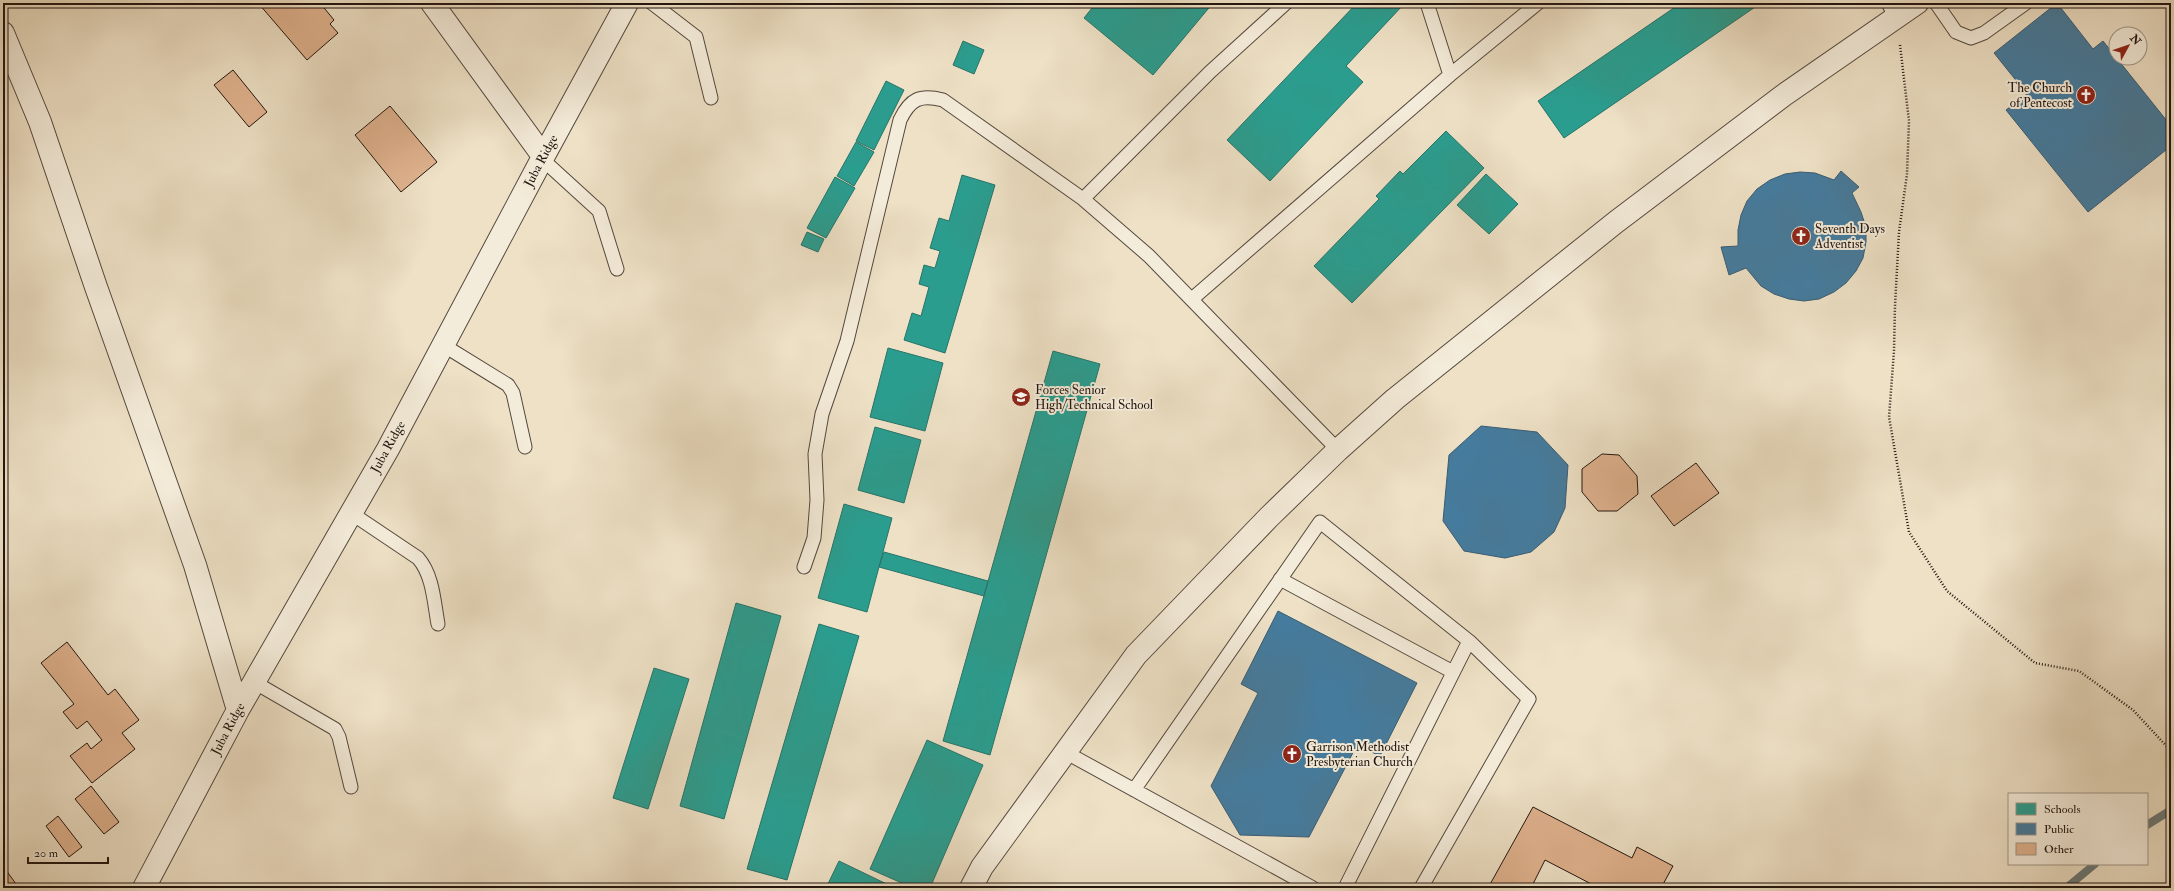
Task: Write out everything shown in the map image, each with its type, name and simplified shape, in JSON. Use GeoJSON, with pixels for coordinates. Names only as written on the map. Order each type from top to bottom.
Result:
{"type":"FeatureCollection","features":[{"type":"Feature","properties":{"kind":"street"},"geometry":{"type":"LineString","coordinates":[[432,3],[542,158]]}},
{"type":"Feature","properties":{"kind":"street","name":"Juba Ridge"},"geometry":{"type":"LineString","coordinates":[[144,888],[238,710],[388,449],[542,158],[627,3]]}},
{"type":"Feature","properties":{"kind":"street"},"geometry":{"type":"LineString","coordinates":[[970,888],[982,867],[1136,655],[1269,517],[1338,450],[1395,399],[1616,222],[1784,95],[1892,10],[1917,3]]}},
{"type":"Feature","properties":{"kind":"street"},"geometry":{"type":"LineString","coordinates":[[3,33],[40,122],[96,287],[185,535],[238,710]]}},
{"type":"Feature","properties":{"kind":"lane"},"geometry":{"type":"LineString","coordinates":[[652,3],[696,37],[699,44],[711,98]]}},
{"type":"Feature","properties":{"kind":"lane"},"geometry":{"type":"LineString","coordinates":[[1083,199],[1210,72],[1286,3]]}},
{"type":"Feature","properties":{"kind":"lane"},"geometry":{"type":"LineString","coordinates":[[1426,3],[1450,75]]}},
{"type":"Feature","properties":{"kind":"lane"},"geometry":{"type":"LineString","coordinates":[[1192,299],[1450,75],[1538,3]]}},
{"type":"Feature","properties":{"kind":"lane"},"geometry":{"type":"LineString","coordinates":[[1936,3],[1956,32],[1970,38],[1984,33],[2026,3]]}},
{"type":"Feature","properties":{"kind":"lane"},"geometry":{"type":"LineString","coordinates":[[804,567],[814,538],[817,500],[816,454],[822,414],[847,341],[900,120],[906,107],[917,99],[930,96],[943,100],[1083,199],[1149,256],[1338,450]]}},
{"type":"Feature","properties":{"kind":"lane"},"geometry":{"type":"LineString","coordinates":[[542,158],[599,211],[617,270]]}},
{"type":"Feature","properties":{"kind":"lane"},"geometry":{"type":"LineString","coordinates":[[443,345],[508,386],[513,393],[525,447]]}},
{"type":"Feature","properties":{"kind":"lane"},"geometry":{"type":"LineString","coordinates":[[351,513],[418,558],[425,566],[429,575],[438,624]]}},
{"type":"Feature","properties":{"kind":"lane"},"geometry":{"type":"LineString","coordinates":[[1134,790],[1320,522],[1469,641],[1529,699],[1421,888]]}},
{"type":"Feature","properties":{"kind":"lane"},"geometry":{"type":"LineString","coordinates":[[1280,579],[1453,672]]}},
{"type":"Feature","properties":{"kind":"lane"},"geometry":{"type":"LineString","coordinates":[[1345,888],[1469,641]]}},
{"type":"Feature","properties":{"kind":"lane"},"geometry":{"type":"LineString","coordinates":[[254,682],[335,729],[339,737],[351,787]]}},
{"type":"Feature","properties":{"kind":"lane"},"geometry":{"type":"LineString","coordinates":[[1065,752],[1313,888]]}},
{"type":"Feature","properties":{"kind":"path"},"geometry":{"type":"LineString","coordinates":[[1892,10],[1909,121],[1907,174],[1899,232],[1894,351],[1889,417],[1909,532],[1947,592],[2035,663],[2079,671],[2133,710],[2171,751]]}},
{"type":"Feature","properties":{"kind":"building: Schools"},"geometry":{"type":"Polygon","coordinates":[[[1096,3],[1213,3],[1153,75],[1084,18],[1096,3]]]}},
{"type":"Feature","properties":{"kind":"building: Schools"},"geometry":{"type":"Polygon","coordinates":[[[1357,3],[1404,4],[1346,66],[1363,82],[1270,181],[1227,140],[1357,3]]]}},
{"type":"Feature","properties":{"kind":"building: Schools"},"geometry":{"type":"Polygon","coordinates":[[[1681,3],[1761,3],[1564,138],[1538,101],[1681,3]]]}},
{"type":"Feature","properties":{"kind":"building: Schools"},"geometry":{"type":"Polygon","coordinates":[[[963,41],[984,50],[974,74],[953,65],[963,41]]]}},
{"type":"Feature","properties":{"kind":"building: Schools"},"geometry":{"type":"Polygon","coordinates":[[[886,81],[904,90],[874,150],[856,141],[886,81]]]}},
{"type":"Feature","properties":{"kind":"building: Schools"},"geometry":{"type":"Polygon","coordinates":[[[1446,131],[1484,168],[1352,303],[1314,266],[1379,199],[1376,196],[1400,171],[1403,174],[1446,131]]]}},
{"type":"Feature","properties":{"kind":"building: Schools"},"geometry":{"type":"Polygon","coordinates":[[[856,142],[874,152],[854,186],[837,176],[856,142]]]}},
{"type":"Feature","properties":{"kind":"building: Schools"},"geometry":{"type":"Polygon","coordinates":[[[1486,174],[1518,204],[1489,234],[1457,205],[1486,174]]]}},
{"type":"Feature","properties":{"kind":"building: Schools"},"geometry":{"type":"Polygon","coordinates":[[[962,175],[995,185],[945,353],[904,340],[912,313],[921,316],[929,287],[919,284],[924,265],[935,268],[940,251],[930,248],[939,218],[949,221],[962,175]]]}},
{"type":"Feature","properties":{"kind":"building: Schools"},"geometry":{"type":"Polygon","coordinates":[[[835,177],[855,188],[826,238],[807,228],[835,177]]]}},
{"type":"Feature","properties":{"kind":"building: Schools"},"geometry":{"type":"Polygon","coordinates":[[[807,232],[824,239],[818,252],[801,245],[807,232]]]}},
{"type":"Feature","properties":{"kind":"building: Schools"},"geometry":{"type":"Polygon","coordinates":[[[888,348],[943,363],[925,431],[870,417],[888,348]]]}},
{"type":"Feature","properties":{"kind":"building: Schools"},"geometry":{"type":"Polygon","coordinates":[[[1053,351],[1100,364],[990,755],[943,741],[1053,351]]]}},
{"type":"Feature","properties":{"kind":"building: Schools"},"geometry":{"type":"Polygon","coordinates":[[[875,427],[921,440],[904,503],[858,490],[875,427]]]}},
{"type":"Feature","properties":{"kind":"building: Schools"},"geometry":{"type":"Polygon","coordinates":[[[844,504],[892,518],[867,612],[818,598],[844,504]]]}},
{"type":"Feature","properties":{"kind":"building: Schools"},"geometry":{"type":"Polygon","coordinates":[[[884,552],[988,581],[984,596],[879,567],[884,552]]]}},
{"type":"Feature","properties":{"kind":"building: Schools"},"geometry":{"type":"Polygon","coordinates":[[[736,603],[781,616],[724,819],[680,806],[736,603]]]}},
{"type":"Feature","properties":{"kind":"building: Schools"},"geometry":{"type":"Polygon","coordinates":[[[819,624],[859,636],[787,880],[747,869],[819,624]]]}},
{"type":"Feature","properties":{"kind":"building: Schools"},"geometry":{"type":"Polygon","coordinates":[[[654,668],[689,679],[648,809],[613,798],[654,668]]]}},
{"type":"Feature","properties":{"kind":"building: Schools"},"geometry":{"type":"Polygon","coordinates":[[[927,740],[983,765],[930,888],[913,888],[870,869],[927,740]]]}},
{"type":"Feature","properties":{"kind":"building: Schools"},"geometry":{"type":"Polygon","coordinates":[[[839,861],[895,888],[826,888],[839,861]]]}},
{"type":"Feature","properties":{"kind":"building: Public"},"geometry":{"type":"Polygon","coordinates":[[[2057,3],[2093,49],[2103,41],[2108,47],[2108,66],[2123,66],[2171,126],[2171,146],[2088,212],[2006,110],[2027,94],[1994,53],[2057,3]]]}},
{"type":"Feature","properties":{"kind":"building: Public"},"geometry":{"type":"Polygon","coordinates":[[[1841,171],[1859,187],[1852,193],[1866,227],[1866,242],[1863,258],[1856,271],[1846,283],[1834,292],[1819,299],[1804,301],[1789,299],[1774,294],[1761,286],[1746,268],[1729,275],[1721,247],[1738,246],[1738,230],[1741,215],[1747,201],[1757,189],[1770,180],[1785,174],[1800,172],[1815,173],[1834,180],[1841,171]]]}},
{"type":"Feature","properties":{"kind":"building: Public"},"geometry":{"type":"Polygon","coordinates":[[[1481,426],[1537,432],[1568,465],[1565,508],[1554,532],[1531,552],[1505,558],[1464,551],[1443,521],[1449,455],[1481,426]]]}},
{"type":"Feature","properties":{"kind":"building: Public"},"geometry":{"type":"Polygon","coordinates":[[[1278,611],[1417,683],[1380,756],[1357,745],[1309,837],[1240,835],[1211,786],[1258,693],[1241,684],[1278,611]]]}},
{"type":"Feature","properties":{"kind":"building: Other"},"geometry":{"type":"Polygon","coordinates":[[[320,3],[334,20],[330,24],[338,33],[307,60],[259,4],[320,3]]]}},
{"type":"Feature","properties":{"kind":"building: Other"},"geometry":{"type":"Polygon","coordinates":[[[233,70],[267,112],[249,127],[214,85],[233,70]]]}},
{"type":"Feature","properties":{"kind":"building: Other"},"geometry":{"type":"Polygon","coordinates":[[[390,106],[437,162],[401,192],[355,135],[390,106]]]}},
{"type":"Feature","properties":{"kind":"building: Other"},"geometry":{"type":"Polygon","coordinates":[[[1602,454],[1619,455],[1637,476],[1638,494],[1617,511],[1598,511],[1582,492],[1582,469],[1602,454]]]}},
{"type":"Feature","properties":{"kind":"building: Other"},"geometry":{"type":"Polygon","coordinates":[[[1696,463],[1719,493],[1674,526],[1651,496],[1696,463]]]}},
{"type":"Feature","properties":{"kind":"building: Other"},"geometry":{"type":"Polygon","coordinates":[[[67,642],[108,695],[115,689],[139,720],[122,733],[135,749],[92,783],[70,756],[87,743],[91,749],[102,740],[87,721],[77,729],[63,712],[74,704],[41,663],[67,642]]]}},
{"type":"Feature","properties":{"kind":"building: Other"},"geometry":{"type":"Polygon","coordinates":[[[91,786],[119,822],[104,834],[75,799],[91,786]]]}},
{"type":"Feature","properties":{"kind":"building: Other"},"geometry":{"type":"Polygon","coordinates":[[[1533,807],[1632,858],[1637,847],[1673,866],[1661,888],[1599,888],[1545,860],[1531,888],[1488,888],[1533,807]]]}},
{"type":"Feature","properties":{"kind":"building: Other"},"geometry":{"type":"Polygon","coordinates":[[[58,816],[82,847],[69,857],[46,826],[58,816]]]}},
{"type":"Feature","properties":{"kind":"building: Other"},"geometry":{"type":"Polygon","coordinates":[[[3,866],[19,888],[3,888],[3,866]]]}},
{"type":"Feature","properties":{"kind":"waterway"},"geometry":{"type":"LineString","coordinates":[[2148,824],[2171,810]]}},
{"type":"Feature","properties":{"kind":"waterway"},"geometry":{"type":"LineString","coordinates":[[2066,888],[2094,865]]}},
{"type":"Feature","properties":{"kind":"place","name":"The Church of Pentecost"},"geometry":{"type":"Point","coordinates":[2086,95]}},
{"type":"Feature","properties":{"kind":"place","name":"Seventh Days Adventist"},"geometry":{"type":"Point","coordinates":[1801,236]}},
{"type":"Feature","properties":{"kind":"place","name":"Forces Senior High/Technical School"},"geometry":{"type":"Point","coordinates":[1021,397]}},
{"type":"Feature","properties":{"kind":"place","name":"Garrison Methodist Presbyterian Church"},"geometry":{"type":"Point","coordinates":[1292,754]}}]}
